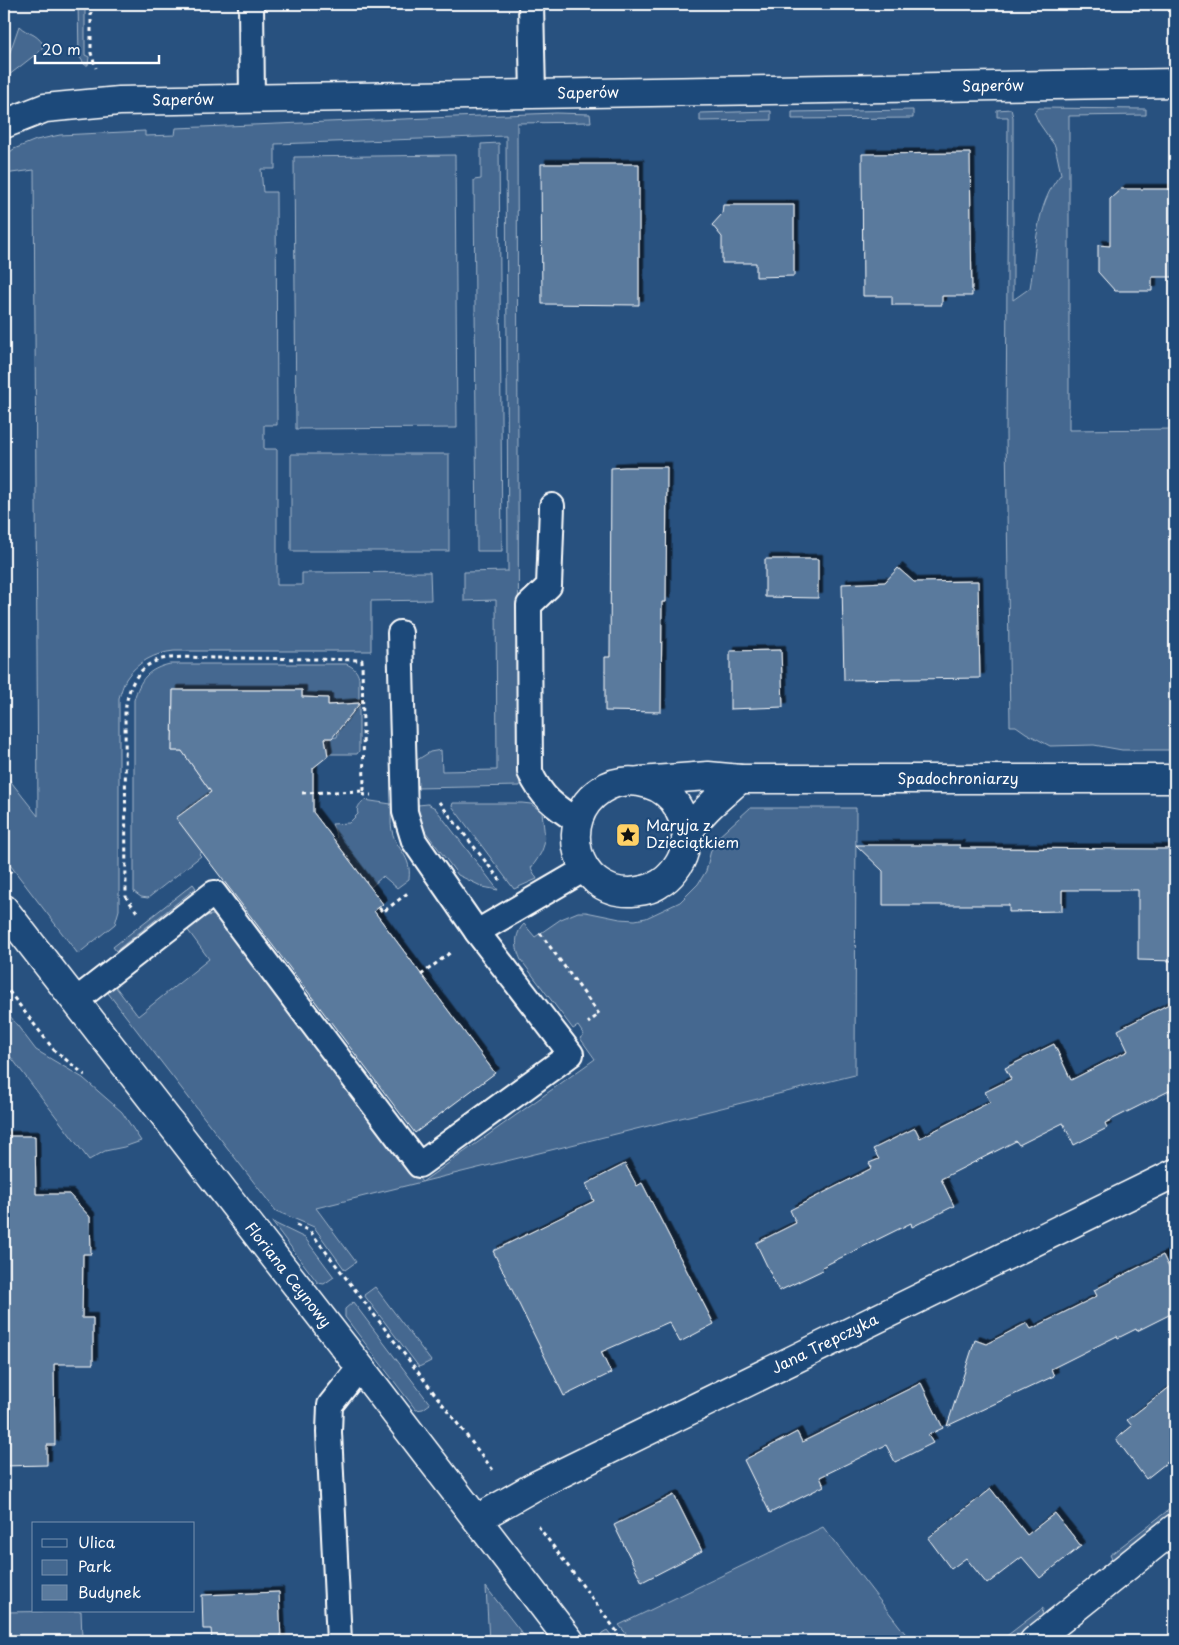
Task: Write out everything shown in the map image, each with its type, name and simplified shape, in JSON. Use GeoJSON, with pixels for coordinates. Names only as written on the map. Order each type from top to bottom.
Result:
{"type":"FeatureCollection","features":[{"type":"Feature","properties":{"kind":"street","name":"Saperów"},"geometry":{"type":"LineString","coordinates":[[4,124],[45,108],[119,101],[1175,83]]}},
{"type":"Feature","properties":{"kind":"street","name":"Spadochroniarzy"},"geometry":{"type":"LineString","coordinates":[[740,779],[698,820],[687,835],[684,854],[674,871],[660,884],[643,891],[624,892],[605,887],[590,875],[579,859],[575,840],[577,821],[583,806],[594,794],[608,785],[623,781],[708,776],[740,779],[1175,779]]}},
{"type":"Feature","properties":{"kind":"street"},"geometry":{"type":"LineString","coordinates":[[640,781],[657,788],[673,800],[682,816],[687,835]]}},
{"type":"Feature","properties":{"kind":"street","name":"Floriana Ceynowy"},"geometry":{"type":"LineString","coordinates":[[4,909],[570,1641]]}},
{"type":"Feature","properties":{"kind":"street","name":"Jana Trepczyka"},"geometry":{"type":"LineString","coordinates":[[477,1519],[535,1486],[1175,1172]]}},
{"type":"Feature","properties":{"kind":"street"},"geometry":{"type":"LineString","coordinates":[[1034,1641],[1175,1528]]}},
{"type":"Feature","properties":{"kind":"lane"},"geometry":{"type":"LineString","coordinates":[[251,4],[252,98]]}},
{"type":"Feature","properties":{"kind":"lane"},"geometry":{"type":"LineString","coordinates":[[531,4],[532,94]]}},
{"type":"Feature","properties":{"kind":"lane"},"geometry":{"type":"LineString","coordinates":[[552,506],[549,586],[529,605],[530,772],[538,789],[553,804],[577,821]]}},
{"type":"Feature","properties":{"kind":"lane"},"geometry":{"type":"LineString","coordinates":[[75,1001],[214,893],[420,1165],[571,1054],[477,932],[414,841],[404,812],[400,632]]}},
{"type":"Feature","properties":{"kind":"lane"},"geometry":{"type":"LineString","coordinates":[[477,932],[585,869]]}},
{"type":"Feature","properties":{"kind":"lane"},"geometry":{"type":"LineString","coordinates":[[339,1641],[330,1405],[360,1367]]}},
{"type":"Feature","properties":{"kind":"path"},"geometry":{"type":"LineString","coordinates":[[91,4],[91,53],[96,71],[114,78],[119,101]]}},
{"type":"Feature","properties":{"kind":"path"},"geometry":{"type":"LineString","coordinates":[[140,916],[126,897],[126,697],[133,680],[145,668],[157,661],[169,658],[362,660],[365,758],[364,791]]}},
{"type":"Feature","properties":{"kind":"path"},"geometry":{"type":"LineString","coordinates":[[534,926],[599,1014],[564,1045]]}},
{"type":"Feature","properties":{"kind":"path"},"geometry":{"type":"LineString","coordinates":[[4,985],[54,1050],[90,1079]]}},
{"type":"Feature","properties":{"kind":"green space"},"geometry":{"type":"Polygon","coordinates":[[[78,4],[85,4],[85,55],[89,57],[88,65],[85,65],[79,56],[78,4]]]}},
{"type":"Feature","properties":{"kind":"green space"},"geometry":{"type":"Polygon","coordinates":[[[19,26],[37,37],[44,45],[40,51],[4,79],[4,63],[19,26]]]}},
{"type":"Feature","properties":{"kind":"green space"},"geometry":{"type":"Polygon","coordinates":[[[1039,108],[1146,109],[1146,115],[1069,116],[1069,430],[1175,429],[1175,750],[1122,750],[1094,745],[1050,746],[1016,726],[1010,726],[1006,434],[1008,117],[997,117],[997,110],[1011,109],[1013,117],[1013,300],[1030,288],[1041,214],[1052,186],[1061,174],[1055,146],[1039,123],[1034,112],[1039,108]]]}},
{"type":"Feature","properties":{"kind":"green space"},"geometry":{"type":"Polygon","coordinates":[[[913,110],[913,118],[792,119],[792,112],[913,110]]]}},
{"type":"Feature","properties":{"kind":"green space"},"geometry":{"type":"Polygon","coordinates":[[[771,111],[771,120],[700,121],[700,113],[771,111]]]}},
{"type":"Feature","properties":{"kind":"green space"},"geometry":{"type":"Polygon","coordinates":[[[556,113],[590,114],[591,122],[517,123],[520,786],[417,788],[417,760],[430,752],[441,750],[442,771],[497,770],[496,600],[464,601],[464,572],[508,571],[506,136],[275,144],[275,169],[261,169],[263,192],[276,192],[277,425],[264,425],[264,449],[277,449],[277,585],[302,585],[302,573],[430,572],[431,600],[371,601],[371,651],[174,651],[147,659],[130,673],[119,698],[119,910],[115,924],[78,954],[4,857],[4,773],[38,816],[34,170],[4,174],[4,156],[14,149],[36,140],[60,135],[145,131],[145,136],[175,135],[176,128],[556,113]]]}},
{"type":"Feature","properties":{"kind":"green space"},"geometry":{"type":"Polygon","coordinates":[[[499,143],[502,551],[477,551],[474,180],[481,179],[481,144],[499,143]]]}},
{"type":"Feature","properties":{"kind":"green space"},"geometry":{"type":"Polygon","coordinates":[[[455,155],[457,428],[296,429],[294,157],[455,155]]]}},
{"type":"Feature","properties":{"kind":"green space"},"geometry":{"type":"Polygon","coordinates":[[[291,454],[449,454],[449,551],[291,551],[291,454]]]}},
{"type":"Feature","properties":{"kind":"green space"},"geometry":{"type":"Polygon","coordinates":[[[170,664],[349,665],[355,669],[359,678],[359,751],[357,754],[328,754],[328,738],[337,737],[339,729],[338,704],[328,705],[328,698],[302,697],[302,690],[173,690],[172,751],[182,751],[211,792],[202,852],[199,854],[201,856],[148,898],[141,897],[134,892],[134,700],[139,686],[146,676],[162,666],[170,664]]]}},
{"type":"Feature","properties":{"kind":"green space"},"geometry":{"type":"Polygon","coordinates":[[[364,800],[391,804],[392,831],[406,858],[409,871],[409,879],[397,888],[383,876],[370,888],[334,840],[337,837],[332,824],[349,823],[358,814],[358,807],[364,800]]]}},
{"type":"Feature","properties":{"kind":"green space"},"geometry":{"type":"Polygon","coordinates":[[[453,803],[522,803],[531,804],[542,812],[544,842],[541,853],[531,868],[537,879],[514,889],[452,806],[453,803]]]}},
{"type":"Feature","properties":{"kind":"green space"},"geometry":{"type":"Polygon","coordinates":[[[428,804],[435,808],[498,890],[483,887],[458,875],[419,823],[418,805],[428,804]]]}},
{"type":"Feature","properties":{"kind":"green space"},"geometry":{"type":"Polygon","coordinates":[[[750,808],[856,808],[855,1075],[422,1182],[595,1059],[580,1038],[584,1035],[578,1026],[573,1029],[521,960],[516,941],[518,932],[524,924],[535,937],[561,919],[578,912],[635,920],[646,918],[680,902],[698,884],[706,871],[711,850],[717,838],[750,808]]]}},
{"type":"Feature","properties":{"kind":"green space"},"geometry":{"type":"Polygon","coordinates":[[[193,884],[196,888],[116,951],[113,947],[193,884]]]}},
{"type":"Feature","properties":{"kind":"green space"},"geometry":{"type":"Polygon","coordinates":[[[216,915],[422,1182],[316,1208],[356,1262],[345,1270],[314,1227],[276,1211],[108,993],[115,986],[138,1016],[209,959],[187,929],[204,917],[216,915]]]}},
{"type":"Feature","properties":{"kind":"green space"},"geometry":{"type":"Polygon","coordinates":[[[4,1008],[36,1050],[83,1078],[122,1112],[141,1141],[105,1151],[89,1160],[4,1048],[4,1008]]]}},
{"type":"Feature","properties":{"kind":"green space"},"geometry":{"type":"Polygon","coordinates":[[[272,1222],[305,1238],[334,1277],[324,1284],[318,1283],[272,1222]]]}},
{"type":"Feature","properties":{"kind":"green space"},"geometry":{"type":"Polygon","coordinates":[[[375,1287],[431,1361],[419,1367],[364,1295],[375,1287]]]}},
{"type":"Feature","properties":{"kind":"green space"},"geometry":{"type":"Polygon","coordinates":[[[353,1302],[430,1404],[423,1409],[416,1410],[345,1317],[345,1309],[353,1302]]]}},
{"type":"Feature","properties":{"kind":"green space"},"geometry":{"type":"Polygon","coordinates":[[[1175,1505],[1175,1518],[1113,1561],[1110,1555],[1175,1505]]]}},
{"type":"Feature","properties":{"kind":"green space"},"geometry":{"type":"Polygon","coordinates":[[[823,1527],[911,1641],[632,1641],[619,1625],[823,1527]]]}},
{"type":"Feature","properties":{"kind":"green space"},"geometry":{"type":"Polygon","coordinates":[[[486,1587],[528,1641],[489,1641],[486,1587]]]}},
{"type":"Feature","properties":{"kind":"green space"},"geometry":{"type":"Polygon","coordinates":[[[1043,1608],[1042,1616],[1014,1641],[1000,1641],[1043,1608]]]}},
{"type":"Feature","properties":{"kind":"green space"},"geometry":{"type":"Polygon","coordinates":[[[4,1612],[81,1612],[82,1638],[4,1641],[4,1612]]]}},
{"type":"Feature","properties":{"kind":"green space"},"geometry":{"type":"Polygon","coordinates":[[[607,1630],[616,1641],[598,1640],[602,1633],[607,1630]]]}},
{"type":"Feature","properties":{"kind":"building"},"geometry":{"type":"Polygon","coordinates":[[[970,153],[972,296],[942,296],[942,305],[892,305],[892,296],[863,296],[862,154],[970,153]]]}},
{"type":"Feature","properties":{"kind":"building"},"geometry":{"type":"Polygon","coordinates":[[[541,164],[639,164],[639,305],[542,304],[541,164]]]}},
{"type":"Feature","properties":{"kind":"building"},"geometry":{"type":"Polygon","coordinates":[[[1121,189],[1175,189],[1175,277],[1152,277],[1152,291],[1115,291],[1098,272],[1098,245],[1110,246],[1110,199],[1121,189]]]}},
{"type":"Feature","properties":{"kind":"building"},"geometry":{"type":"Polygon","coordinates":[[[723,205],[794,205],[794,276],[756,277],[756,263],[722,263],[722,237],[712,225],[722,214],[723,205]]]}},
{"type":"Feature","properties":{"kind":"building"},"geometry":{"type":"Polygon","coordinates":[[[667,467],[666,602],[662,602],[661,712],[605,711],[605,657],[610,657],[611,468],[667,467]]]}},
{"type":"Feature","properties":{"kind":"building"},"geometry":{"type":"Polygon","coordinates":[[[765,559],[818,559],[818,598],[765,597],[765,559]]]}},
{"type":"Feature","properties":{"kind":"building"},"geometry":{"type":"Polygon","coordinates":[[[898,568],[914,582],[978,581],[980,678],[844,680],[842,584],[885,582],[898,568]]]}},
{"type":"Feature","properties":{"kind":"building"},"geometry":{"type":"Polygon","coordinates":[[[781,650],[783,707],[730,709],[730,651],[781,650]]]}},
{"type":"Feature","properties":{"kind":"building"},"geometry":{"type":"Polygon","coordinates":[[[173,690],[302,690],[302,697],[328,698],[328,705],[360,703],[332,738],[325,738],[328,756],[313,768],[313,812],[383,904],[374,911],[495,1073],[415,1133],[176,818],[211,792],[182,751],[172,751],[173,690]]]}},
{"type":"Feature","properties":{"kind":"building"},"geometry":{"type":"Polygon","coordinates":[[[856,845],[960,845],[960,848],[1175,849],[1175,961],[1138,960],[1138,890],[1062,890],[1062,911],[1009,912],[1009,905],[883,905],[883,871],[856,845]]]}},
{"type":"Feature","properties":{"kind":"building"},"geometry":{"type":"Polygon","coordinates":[[[1175,1001],[1175,1088],[1105,1123],[1107,1128],[1074,1145],[1063,1123],[1019,1145],[1016,1141],[941,1179],[954,1206],[912,1227],[911,1223],[822,1267],[823,1270],[779,1291],[756,1243],[796,1223],[790,1210],[872,1168],[869,1163],[879,1159],[873,1149],[915,1128],[920,1138],[990,1102],[985,1092],[1011,1079],[1005,1068],[1054,1044],[1071,1080],[1128,1051],[1118,1030],[1175,1001]]]}},
{"type":"Feature","properties":{"kind":"building"},"geometry":{"type":"Polygon","coordinates":[[[4,1136],[35,1136],[36,1194],[69,1194],[90,1217],[91,1254],[83,1254],[82,1318],[93,1318],[93,1364],[54,1364],[55,1445],[47,1445],[47,1465],[4,1466],[4,1136]]]}},
{"type":"Feature","properties":{"kind":"building"},"geometry":{"type":"Polygon","coordinates":[[[625,1164],[637,1186],[642,1183],[714,1324],[680,1342],[669,1322],[601,1352],[611,1373],[564,1396],[493,1251],[594,1201],[586,1184],[625,1164]]]}},
{"type":"Feature","properties":{"kind":"building"},"geometry":{"type":"Polygon","coordinates":[[[1163,1255],[1175,1280],[1175,1312],[1137,1331],[1136,1329],[1118,1338],[1117,1336],[1051,1369],[1054,1376],[947,1426],[975,1340],[986,1344],[1027,1323],[1031,1329],[1097,1296],[1094,1290],[1163,1255]]]}},
{"type":"Feature","properties":{"kind":"building"},"geometry":{"type":"Polygon","coordinates":[[[921,1383],[943,1428],[928,1435],[933,1443],[895,1462],[886,1445],[820,1477],[824,1486],[770,1513],[744,1460],[797,1432],[802,1442],[921,1383]]]}},
{"type":"Feature","properties":{"kind":"building"},"geometry":{"type":"Polygon","coordinates":[[[1175,1383],[1175,1456],[1146,1479],[1116,1439],[1132,1426],[1127,1420],[1175,1383]]]}},
{"type":"Feature","properties":{"kind":"building"},"geometry":{"type":"Polygon","coordinates":[[[991,1489],[1027,1535],[1055,1513],[1081,1546],[1040,1578],[1022,1557],[987,1584],[966,1558],[951,1569],[928,1538],[991,1489]]]}},
{"type":"Feature","properties":{"kind":"building"},"geometry":{"type":"Polygon","coordinates":[[[674,1495],[702,1551],[642,1582],[614,1525],[674,1495]]]}},
{"type":"Feature","properties":{"kind":"building"},"geometry":{"type":"Polygon","coordinates":[[[279,1592],[281,1641],[212,1641],[211,1629],[203,1629],[202,1595],[279,1592]]]}},
{"type":"Feature","properties":{"kind":"place","name":"Maryja z Dzieciątkiem"},"geometry":{"type":"Point","coordinates":[628,835]}}]}
